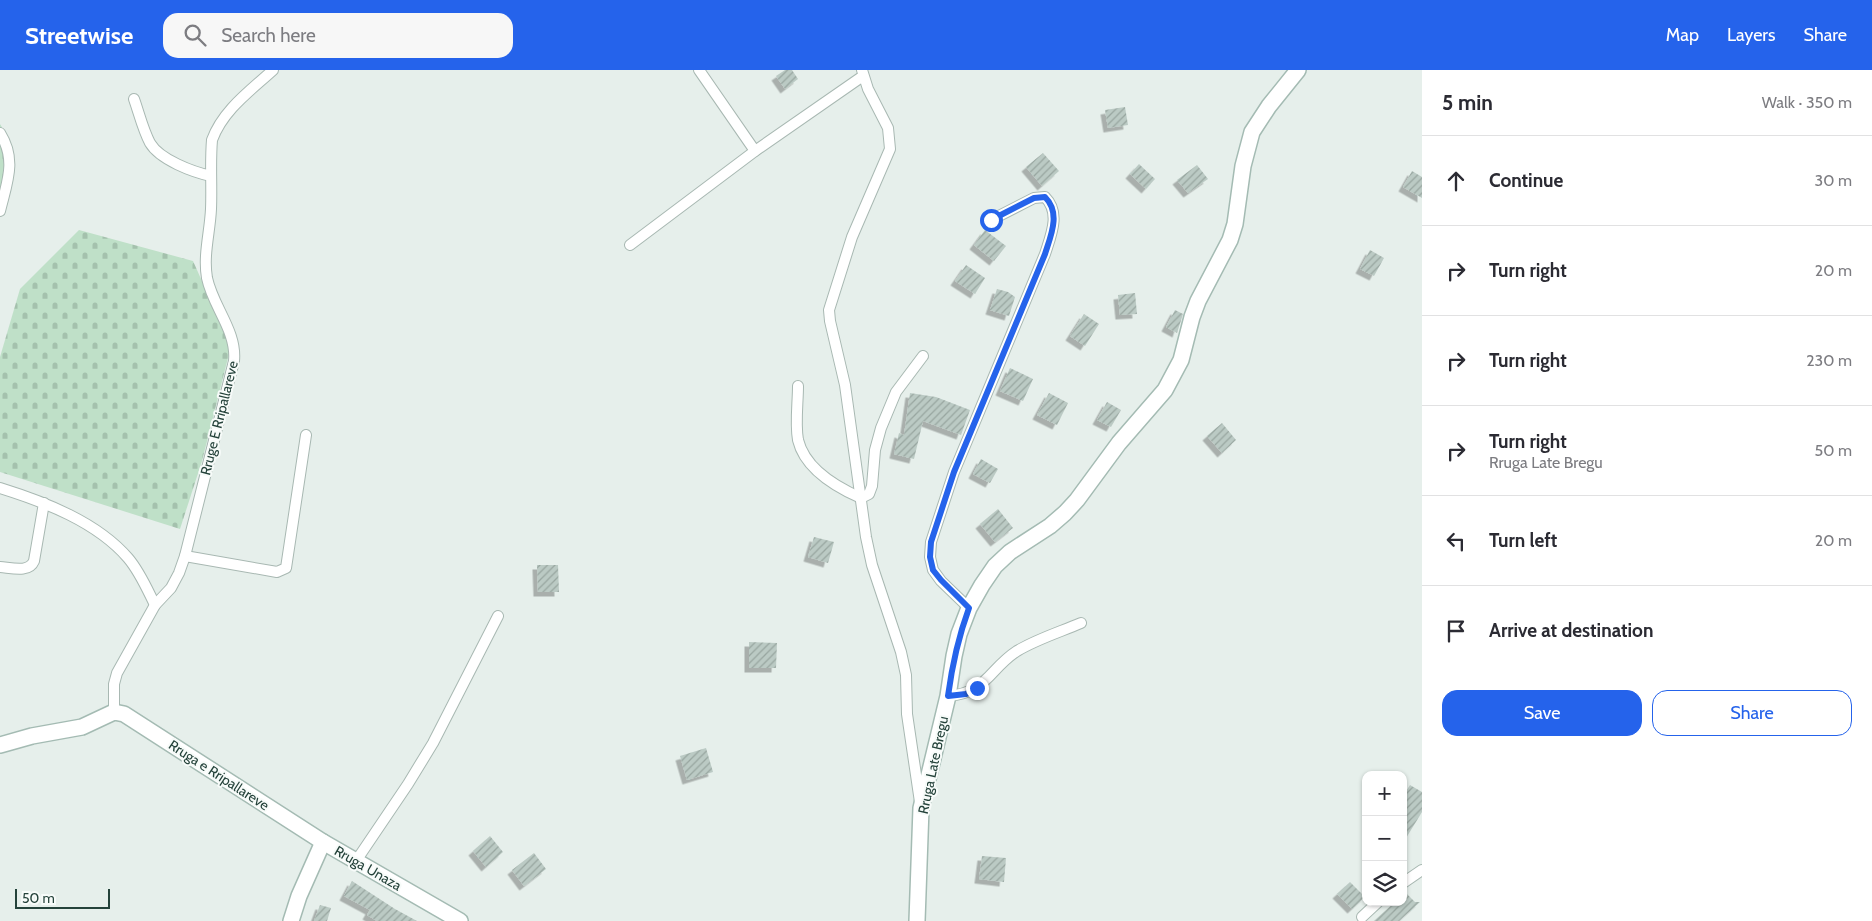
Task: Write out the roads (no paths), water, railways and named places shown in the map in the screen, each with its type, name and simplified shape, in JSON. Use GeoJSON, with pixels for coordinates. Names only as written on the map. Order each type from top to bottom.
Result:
{"type":"FeatureCollection","features":[{"type":"Feature","properties":{"kind":"main road","name":"Rruga Late Bregu"},"geometry":{"type":"LineString","coordinates":[[917,921],[921,808],[948,696],[959,634],[969,608],[995,566],[1010,552],[1050,526],[1078,500],[1119,443],[1165,390],[1181,360],[1192,317],[1198,302],[1230,240],[1235,224],[1243,166],[1252,132],[1263,113],[1298,70]]}},
{"type":"Feature","properties":{"kind":"main road"},"geometry":{"type":"LineString","coordinates":[[0,745],[32,736],[82,727],[114,712]]}},
{"type":"Feature","properties":{"kind":"main road","name":"Rruga e Rripallareve"},"geometry":{"type":"LineString","coordinates":[[114,712],[130,718],[323,842]]}},
{"type":"Feature","properties":{"kind":"main road","name":"Rruga Unaza"},"geometry":{"type":"LineString","coordinates":[[290,921],[323,842],[460,921]]}},
{"type":"Feature","properties":{"kind":"street","name":"Rruge E Rripallareve"},"geometry":{"type":"LineString","coordinates":[[155,605],[171,588],[185,556],[234,361],[235,350],[232,338],[207,279],[206,266],[211,211],[211,147],[216,129],[237,102],[273,70]]}},
{"type":"Feature","properties":{"kind":"street"},"geometry":{"type":"LineString","coordinates":[[699,70],[756,151]]}},
{"type":"Feature","properties":{"kind":"street"},"geometry":{"type":"LineString","coordinates":[[630,245],[862,73],[888,128],[890,149],[852,237],[829,310],[845,386],[872,565],[901,652],[906,675],[907,714],[921,808]]}},
{"type":"Feature","properties":{"kind":"street"},"geometry":{"type":"LineString","coordinates":[[134,98],[151,143],[159,152],[181,166],[211,176]]}},
{"type":"Feature","properties":{"kind":"street"},"geometry":{"type":"LineString","coordinates":[[0,133],[11,162],[0,211]]}},
{"type":"Feature","properties":{"kind":"street"},"geometry":{"type":"LineString","coordinates":[[969,608],[933,570],[930,557],[931,542],[954,472],[1045,254],[1055,216],[1052,203],[1045,197],[1034,198],[991,220]]}},
{"type":"Feature","properties":{"kind":"street"},"geometry":{"type":"LineString","coordinates":[[861,498],[869,494],[872,486],[875,450],[881,428],[896,392],[923,356]]}},
{"type":"Feature","properties":{"kind":"street"},"geometry":{"type":"LineString","coordinates":[[798,386],[798,430],[802,450],[821,474],[834,484],[861,498]]}},
{"type":"Feature","properties":{"kind":"street"},"geometry":{"type":"LineString","coordinates":[[185,556],[277,572],[286,568],[306,435]]}},
{"type":"Feature","properties":{"kind":"street"},"geometry":{"type":"LineString","coordinates":[[0,488],[44,503],[93,529],[114,544],[140,576],[155,605],[118,673],[114,684],[114,712]]}},
{"type":"Feature","properties":{"kind":"street"},"geometry":{"type":"LineString","coordinates":[[0,567],[27,569],[32,566],[44,503]]}},
{"type":"Feature","properties":{"kind":"street"},"geometry":{"type":"LineString","coordinates":[[356,861],[433,743],[498,616]]}},
{"type":"Feature","properties":{"kind":"street"},"geometry":{"type":"LineString","coordinates":[[948,696],[966,694],[977,688],[1014,652],[1026,645],[1081,623]]}},
{"type":"Feature","properties":{"kind":"street"},"geometry":{"type":"LineString","coordinates":[[1407,880],[1422,870]]}},
{"type":"Feature","properties":{"kind":"street"},"geometry":{"type":"LineString","coordinates":[[1362,917],[1374,906]]}}]}
